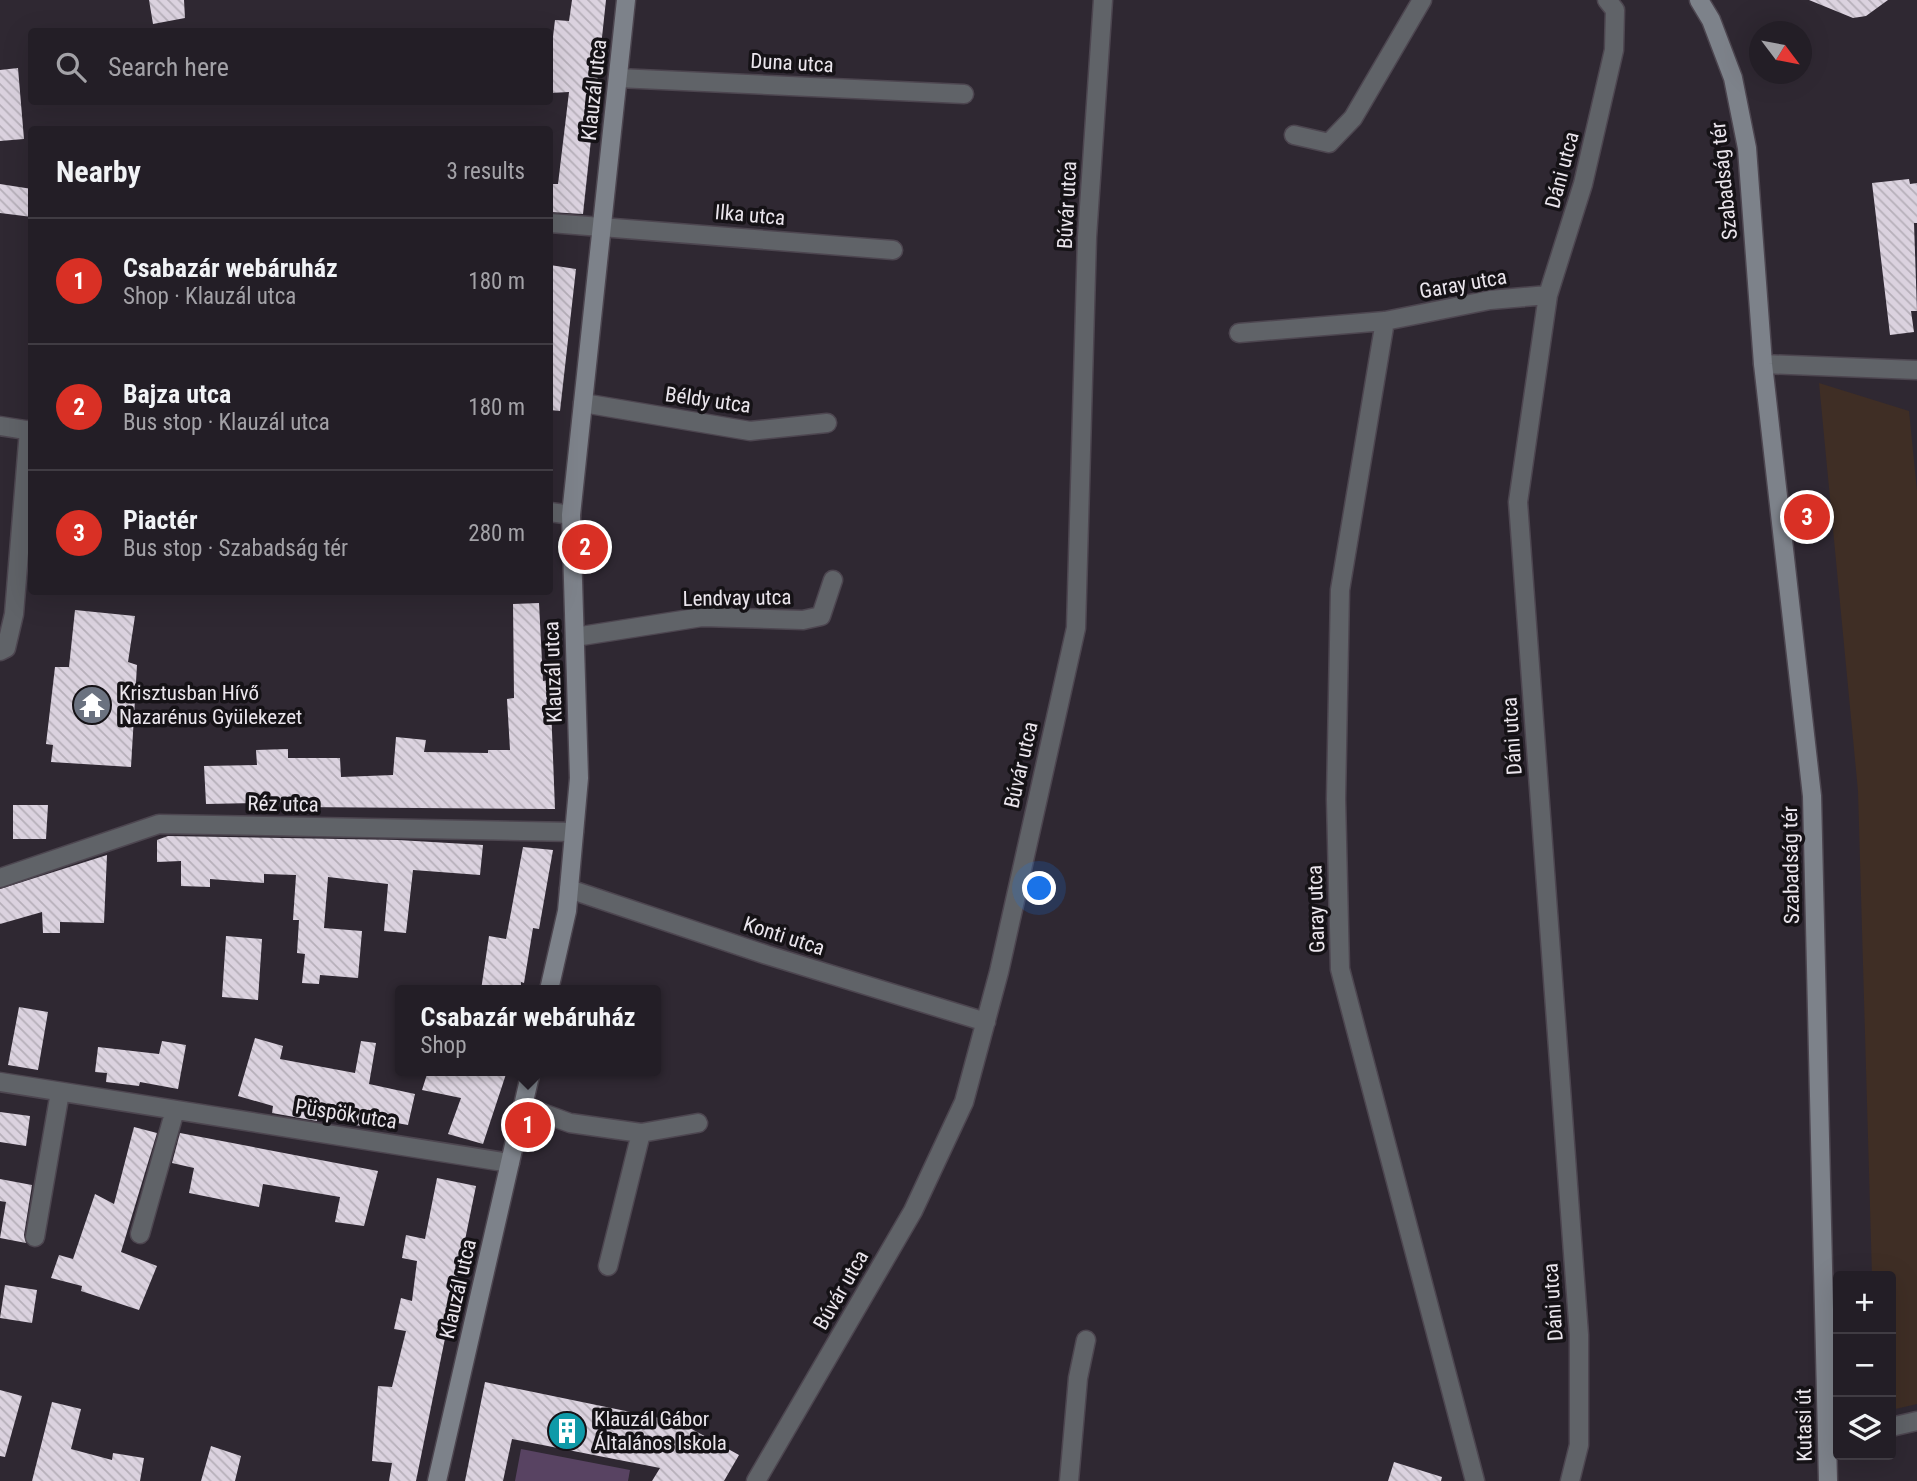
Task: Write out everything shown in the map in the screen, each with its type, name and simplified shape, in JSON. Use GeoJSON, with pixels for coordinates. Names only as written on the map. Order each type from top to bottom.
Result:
{"type":"FeatureCollection","features":[{"type":"Feature","properties":{"kind":"street","name":"Klauzál utca"},"geometry":{"type":"LineString","coordinates":[[550,985],[569,889],[579,778],[571,515],[626,0]]}},
{"type":"Feature","properties":{"kind":"street","name":"Búvár utca"},"geometry":{"type":"LineString","coordinates":[[756,1481],[913,1211],[964,1102],[986,1022],[1076,628],[1087,237],[1103,0]]}},
{"type":"Feature","properties":{"kind":"street"},"geometry":{"type":"LineString","coordinates":[[1294,135],[1329,143],[1353,118],[1422,0]]}},
{"type":"Feature","properties":{"kind":"street","name":"Dáni utca"},"geometry":{"type":"LineString","coordinates":[[1570,1481],[1579,1445],[1579,1335],[1518,502],[1548,295],[1583,184],[1614,50],[1615,10],[1607,0]]}},
{"type":"Feature","properties":{"kind":"street","name":"Szabadság tér"},"geometry":{"type":"LineString","coordinates":[[1699,0],[1712,20],[1733,78],[1747,148],[1763,364],[1812,796],[1825,1368]]}},
{"type":"Feature","properties":{"kind":"street","name":"Duna utca"},"geometry":{"type":"LineString","coordinates":[[618,78],[964,94]]}},
{"type":"Feature","properties":{"kind":"street"},"geometry":{"type":"LineString","coordinates":[[553,223],[602,226]]}},
{"type":"Feature","properties":{"kind":"street","name":"Ilka utca"},"geometry":{"type":"LineString","coordinates":[[602,226],[893,250]]}},
{"type":"Feature","properties":{"kind":"street","name":"Garay utca"},"geometry":{"type":"LineString","coordinates":[[1239,333],[1385,321],[1490,300],[1548,295]]}},
{"type":"Feature","properties":{"kind":"street","name":"Garay utca"},"geometry":{"type":"LineString","coordinates":[[1385,321],[1340,590],[1336,799],[1340,969],[1475,1481]]}},
{"type":"Feature","properties":{"kind":"street"},"geometry":{"type":"LineString","coordinates":[[1763,364],[1917,370]]}},
{"type":"Feature","properties":{"kind":"street","name":"Béldy utca"},"geometry":{"type":"LineString","coordinates":[[583,403],[750,431],[827,424]]}},
{"type":"Feature","properties":{"kind":"street"},"geometry":{"type":"LineString","coordinates":[[0,426],[28,430]]}},
{"type":"Feature","properties":{"kind":"street"},"geometry":{"type":"LineString","coordinates":[[0,651],[6,648],[14,614],[28,453]]}},
{"type":"Feature","properties":{"kind":"street"},"geometry":{"type":"LineString","coordinates":[[553,512],[571,515]]}},
{"type":"Feature","properties":{"kind":"street","name":"Lendvay utca"},"geometry":{"type":"LineString","coordinates":[[575,636],[702,617],[803,620],[821,616],[833,580]]}},
{"type":"Feature","properties":{"kind":"street","name":"Réz utca"},"geometry":{"type":"LineString","coordinates":[[0,878],[159,824],[574,832]]}},
{"type":"Feature","properties":{"kind":"street","name":"Konti utca"},"geometry":{"type":"LineString","coordinates":[[569,889],[766,956],[986,1022]]}},
{"type":"Feature","properties":{"kind":"street","name":"Klauzál utca"},"geometry":{"type":"LineString","coordinates":[[437,1481],[530,1076]]}},
{"type":"Feature","properties":{"kind":"street","name":"Püspök utca"},"geometry":{"type":"LineString","coordinates":[[0,1083],[510,1163]]}},
{"type":"Feature","properties":{"kind":"street"},"geometry":{"type":"LineString","coordinates":[[35,1237],[60,1092]]}},
{"type":"Feature","properties":{"kind":"street"},"geometry":{"type":"LineString","coordinates":[[523,1106],[570,1123],[641,1133],[698,1123]]}},
{"type":"Feature","properties":{"kind":"street"},"geometry":{"type":"LineString","coordinates":[[140,1234],[175,1110]]}},
{"type":"Feature","properties":{"kind":"street"},"geometry":{"type":"LineString","coordinates":[[608,1266],[641,1133]]}},
{"type":"Feature","properties":{"kind":"street"},"geometry":{"type":"LineString","coordinates":[[1069,1481],[1078,1378],[1086,1340]]}},
{"type":"Feature","properties":{"kind":"street","name":"Kutasi út"},"geometry":{"type":"LineString","coordinates":[[1825,1368],[1833,1432],[1828,1481]]}},
{"type":"Feature","properties":{"kind":"street"},"geometry":{"type":"LineString","coordinates":[[1896,1426],[1917,1421]]}},
{"type":"Feature","properties":{"kind":"shaded area"},"geometry":{"type":"Polygon","coordinates":[[[1819,383],[1909,411],[1917,491],[1917,1404],[1896,1409],[1896,1271],[1872,1271],[1858,791],[1819,383]]]}},
{"type":"Feature","properties":{"kind":"shaded area"},"geometry":{"type":"Polygon","coordinates":[[[521,1449],[630,1470],[628,1481],[515,1481],[521,1449]]]}},
{"type":"Feature","properties":{"kind":"building"},"geometry":{"type":"Polygon","coordinates":[[[149,0],[184,0],[185,18],[153,24],[149,0]]]}},
{"type":"Feature","properties":{"kind":"building"},"geometry":{"type":"Polygon","coordinates":[[[572,0],[606,0],[583,214],[553,212],[553,184],[558,184],[569,92],[553,93],[553,37],[555,20],[569,21],[572,0]]]}},
{"type":"Feature","properties":{"kind":"building"},"geometry":{"type":"Polygon","coordinates":[[[1809,0],[1888,0],[1866,16],[1853,18],[1809,0]]]}},
{"type":"Feature","properties":{"kind":"building"},"geometry":{"type":"Polygon","coordinates":[[[18,68],[24,139],[0,141],[0,70],[18,68]]]}},
{"type":"Feature","properties":{"kind":"building"},"geometry":{"type":"Polygon","coordinates":[[[1909,179],[1910,184],[1917,183],[1917,223],[1914,223],[1917,311],[1911,311],[1914,332],[1890,335],[1872,183],[1909,179]]]}},
{"type":"Feature","properties":{"kind":"building"},"geometry":{"type":"Polygon","coordinates":[[[0,184],[28,188],[28,216],[0,213],[0,184]]]}},
{"type":"Feature","properties":{"kind":"building"},"geometry":{"type":"Polygon","coordinates":[[[553,265],[576,269],[560,411],[553,410],[553,265]]]}},
{"type":"Feature","properties":{"kind":"building"},"geometry":{"type":"Polygon","coordinates":[[[539,603],[543,681],[550,680],[555,809],[297,807],[296,802],[206,804],[204,766],[257,765],[256,750],[288,749],[288,758],[340,758],[341,777],[393,775],[396,737],[426,740],[424,752],[488,753],[488,750],[510,750],[507,699],[514,698],[513,604],[539,603]]]}},
{"type":"Feature","properties":{"kind":"building","name":"Krisztusban Hívő Nazarénus Gyülekezet"},"geometry":{"type":"Polygon","coordinates":[[[75,610],[135,616],[128,662],[137,665],[131,767],[51,762],[53,745],[46,744],[55,667],[69,667],[75,610]]]}},
{"type":"Feature","properties":{"kind":"building"},"geometry":{"type":"Polygon","coordinates":[[[13,805],[48,805],[46,839],[13,839],[13,805]]]}},
{"type":"Feature","properties":{"kind":"building"},"geometry":{"type":"Polygon","coordinates":[[[168,836],[398,840],[483,845],[480,875],[413,870],[406,933],[384,931],[388,884],[328,877],[324,928],[362,931],[358,978],[320,975],[319,984],[302,983],[305,954],[297,953],[299,920],[293,920],[296,875],[264,874],[264,883],[210,879],[210,887],[181,886],[181,861],[157,862],[157,840],[168,836]]]}},
{"type":"Feature","properties":{"kind":"building"},"geometry":{"type":"Polygon","coordinates":[[[523,847],[553,850],[539,929],[533,928],[524,983],[482,985],[489,936],[506,939],[523,847]]]}},
{"type":"Feature","properties":{"kind":"building"},"geometry":{"type":"Polygon","coordinates":[[[107,855],[104,923],[60,922],[60,933],[43,933],[42,912],[0,924],[0,889],[107,855]]]}},
{"type":"Feature","properties":{"kind":"building"},"geometry":{"type":"Polygon","coordinates":[[[226,936],[262,939],[258,1000],[222,997],[226,936]]]}},
{"type":"Feature","properties":{"kind":"building"},"geometry":{"type":"Polygon","coordinates":[[[19,1007],[48,1012],[38,1070],[8,1065],[19,1007]]]}},
{"type":"Feature","properties":{"kind":"building"},"geometry":{"type":"Polygon","coordinates":[[[255,1038],[283,1046],[280,1059],[355,1073],[361,1041],[376,1043],[369,1084],[415,1094],[408,1125],[363,1117],[361,1126],[317,1118],[317,1121],[272,1113],[273,1106],[238,1096],[255,1038]]]}},
{"type":"Feature","properties":{"kind":"building"},"geometry":{"type":"Polygon","coordinates":[[[162,1041],[186,1045],[178,1089],[140,1082],[139,1086],[106,1082],[107,1073],[95,1072],[98,1047],[159,1054],[162,1041]]]}},
{"type":"Feature","properties":{"kind":"building"},"geometry":{"type":"Polygon","coordinates":[[[426,1076],[505,1076],[483,1144],[448,1134],[461,1098],[422,1090],[426,1076]]]}},
{"type":"Feature","properties":{"kind":"building"},"geometry":{"type":"Polygon","coordinates":[[[0,1112],[30,1116],[26,1146],[0,1142],[0,1112]]]}},
{"type":"Feature","properties":{"kind":"building"},"geometry":{"type":"Polygon","coordinates":[[[134,1127],[157,1133],[121,1252],[157,1266],[139,1310],[81,1291],[82,1286],[51,1278],[59,1255],[73,1259],[95,1194],[114,1204],[134,1127]]]}},
{"type":"Feature","properties":{"kind":"building"},"geometry":{"type":"Polygon","coordinates":[[[180,1133],[378,1171],[364,1226],[335,1222],[340,1197],[263,1184],[259,1207],[189,1193],[194,1168],[172,1163],[180,1133]]]}},
{"type":"Feature","properties":{"kind":"building"},"geometry":{"type":"Polygon","coordinates":[[[437,1178],[476,1186],[416,1481],[389,1481],[392,1463],[372,1461],[378,1386],[392,1387],[406,1331],[394,1329],[401,1298],[412,1301],[417,1261],[402,1258],[406,1235],[425,1239],[437,1178]]]}},
{"type":"Feature","properties":{"kind":"building"},"geometry":{"type":"Polygon","coordinates":[[[0,1179],[32,1185],[24,1235],[26,1243],[0,1238],[6,1202],[0,1201],[0,1179]]]}},
{"type":"Feature","properties":{"kind":"building"},"geometry":{"type":"Polygon","coordinates":[[[5,1285],[37,1290],[32,1323],[0,1318],[5,1285]]]}},
{"type":"Feature","properties":{"kind":"building","name":"Klauzál Gábor Általános Iskola"},"geometry":{"type":"Polygon","coordinates":[[[485,1382],[679,1422],[739,1455],[724,1481],[652,1481],[660,1468],[512,1439],[503,1481],[465,1481],[485,1382]]]}},
{"type":"Feature","properties":{"kind":"building"},"geometry":{"type":"Polygon","coordinates":[[[0,1390],[22,1396],[5,1457],[0,1456],[0,1390]]]}},
{"type":"Feature","properties":{"kind":"building"},"geometry":{"type":"Polygon","coordinates":[[[52,1402],[81,1409],[71,1449],[112,1460],[113,1453],[144,1458],[140,1481],[32,1481],[52,1402]]]}},
{"type":"Feature","properties":{"kind":"building"},"geometry":{"type":"Polygon","coordinates":[[[211,1446],[241,1456],[235,1481],[201,1481],[211,1446]]]}},
{"type":"Feature","properties":{"kind":"building"},"geometry":{"type":"Polygon","coordinates":[[[1394,1462],[1442,1477],[1441,1481],[1388,1481],[1394,1462]]]}},
{"type":"Feature","properties":{"kind":"place","name":"Piactér"},"geometry":{"type":"Point","coordinates":[1807,517]}},
{"type":"Feature","properties":{"kind":"place","name":"Bajza utca"},"geometry":{"type":"Point","coordinates":[585,547]}},
{"type":"Feature","properties":{"kind":"place","name":"Krisztusban Hívő Nazarénus Gyülekezet"},"geometry":{"type":"Point","coordinates":[92,705]}},
{"type":"Feature","properties":{"kind":"place","name":"Csabazár webáruház"},"geometry":{"type":"Point","coordinates":[528,1125]}},
{"type":"Feature","properties":{"kind":"place","name":"Klauzál Gábor Általános Iskola"},"geometry":{"type":"Point","coordinates":[567,1431]}}]}
